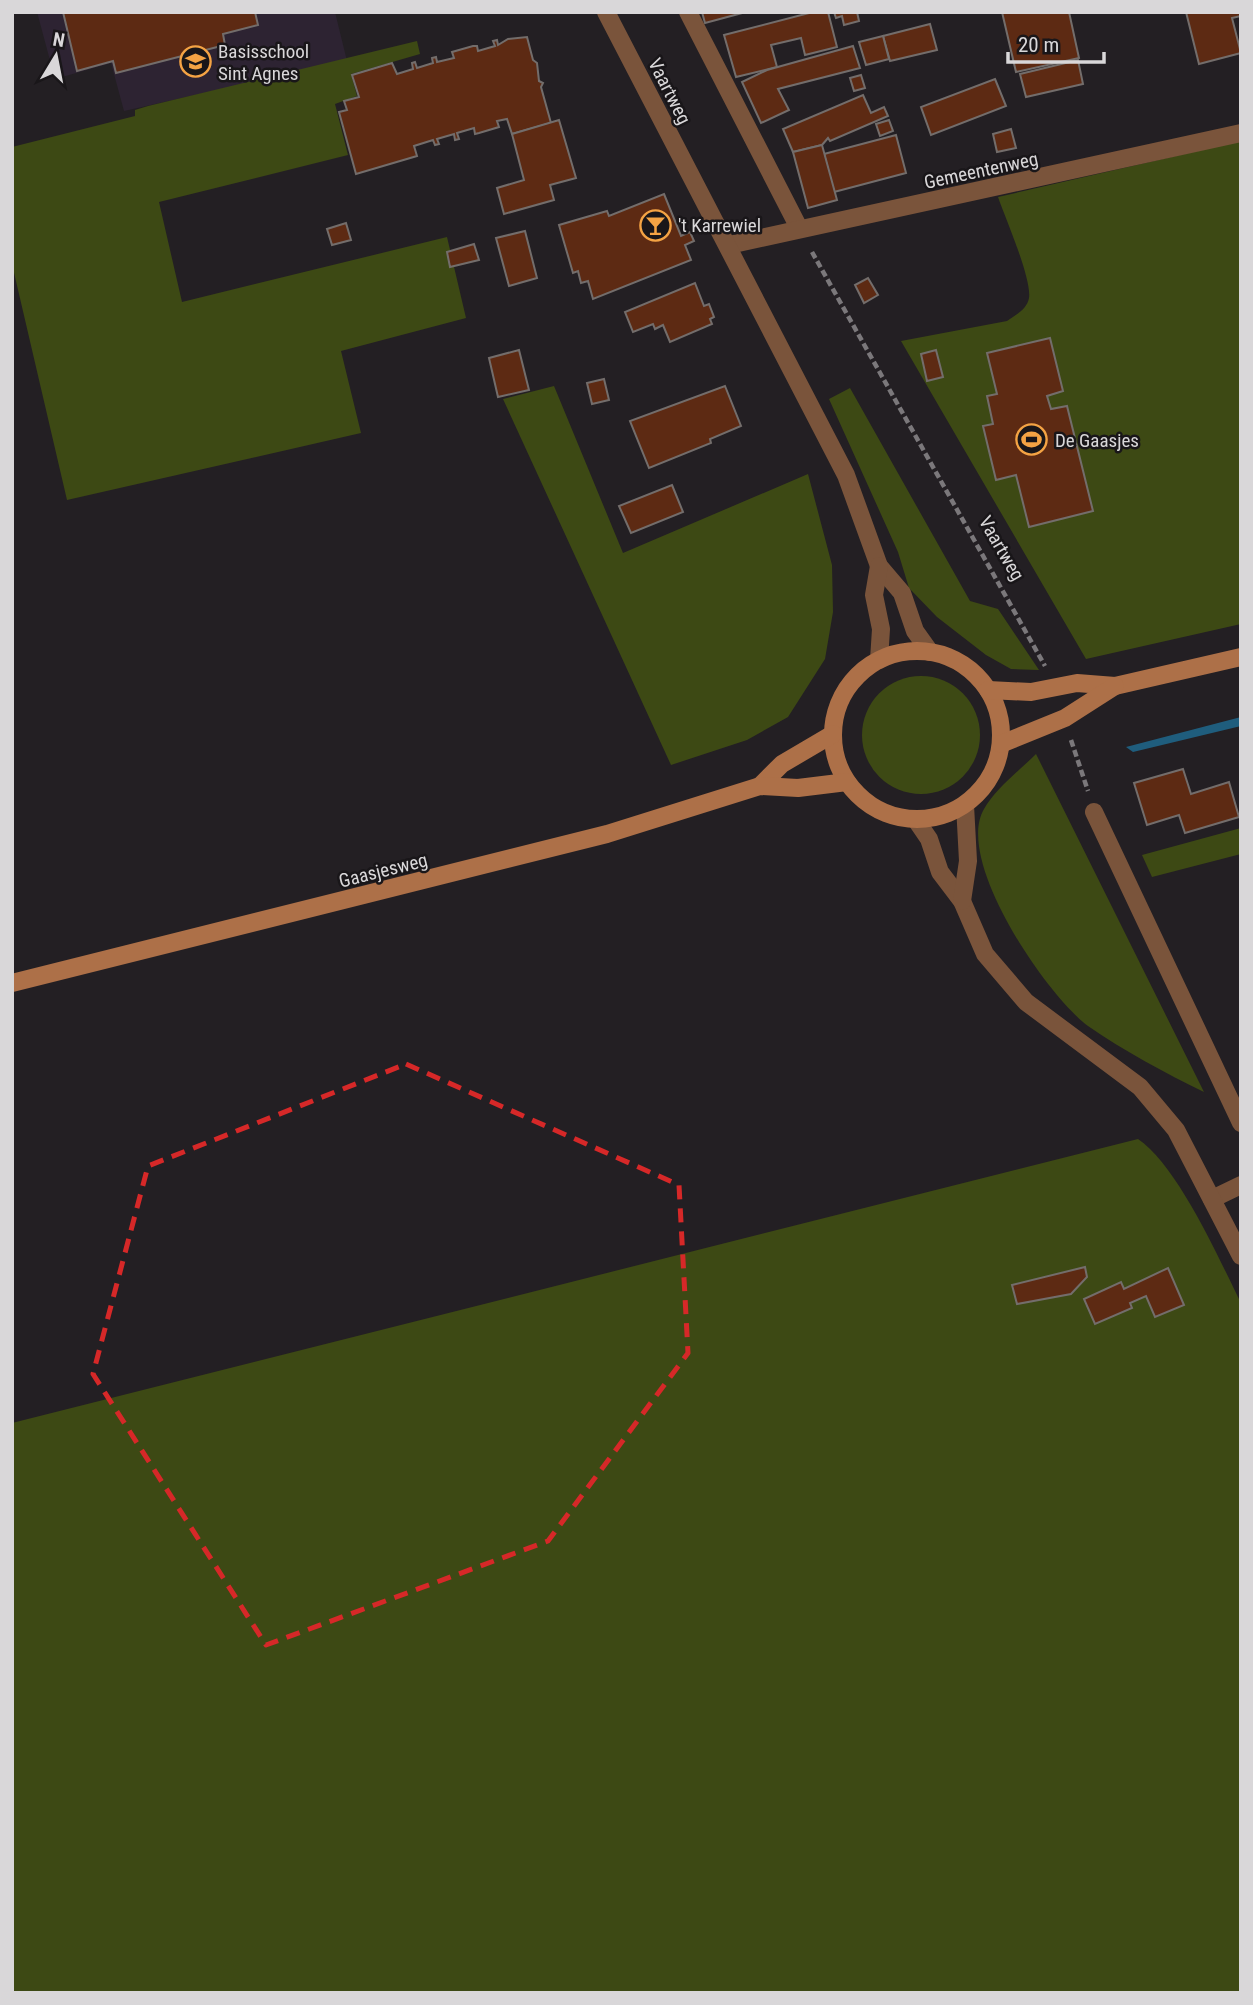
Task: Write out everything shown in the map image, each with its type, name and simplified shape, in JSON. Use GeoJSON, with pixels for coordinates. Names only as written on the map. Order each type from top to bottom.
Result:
{"type":"FeatureCollection","features":[{"type":"Feature","properties":{"kind":"main road"},"geometry":{"type":"LineString","coordinates":[[904,652],[930,652],[953,659],[973,672],[988,690],[1000,715],[1001,744],[989,778],[965,805],[942,816],[916,820],[896,817],[860,798],[847,782],[836,759],[833,734],[836,712],[845,691],[860,673],[879,660],[904,652]]}},
{"type":"Feature","properties":{"kind":"main road"},"geometry":{"type":"LineString","coordinates":[[988,690],[1031,692],[1077,683],[1115,686],[1241,657]]}},
{"type":"Feature","properties":{"kind":"main road"},"geometry":{"type":"LineString","coordinates":[[1001,744],[1065,718],[1115,686]]}},
{"type":"Feature","properties":{"kind":"main road","name":"Gaasjesweg"},"geometry":{"type":"LineString","coordinates":[[760,786],[782,764],[833,734]]}},
{"type":"Feature","properties":{"kind":"main road","name":"Gaasjesweg"},"geometry":{"type":"LineString","coordinates":[[12,983],[607,834],[760,786],[798,788],[847,782]]}},
{"type":"Feature","properties":{"kind":"street","name":"Vaartweg"},"geometry":{"type":"LineString","coordinates":[[606,12],[846,475],[879,566],[902,593],[915,631],[930,652]]}},
{"type":"Feature","properties":{"kind":"street"},"geometry":{"type":"LineString","coordinates":[[688,12],[799,228]]}},
{"type":"Feature","properties":{"kind":"street","name":"Gemeentenweg"},"geometry":{"type":"LineString","coordinates":[[729,245],[799,228],[975,194],[1241,133]]}},
{"type":"Feature","properties":{"kind":"street","name":"Vaartweg"},"geometry":{"type":"LineString","coordinates":[[879,566],[874,594],[881,629],[879,660]]}},
{"type":"Feature","properties":{"kind":"street"},"geometry":{"type":"LineString","coordinates":[[962,901],[968,861],[965,805]]}},
{"type":"Feature","properties":{"kind":"street"},"geometry":{"type":"LineString","coordinates":[[1094,812],[1241,1123]]}},
{"type":"Feature","properties":{"kind":"street"},"geometry":{"type":"LineString","coordinates":[[916,820],[929,839],[940,872],[962,901],[985,954],[1026,1003],[1140,1087],[1176,1130],[1241,1256]]}},
{"type":"Feature","properties":{"kind":"street"},"geometry":{"type":"LineString","coordinates":[[1212,1199],[1241,1185]]}},
{"type":"Feature","properties":{"kind":"path","name":"Vaartweg"},"geometry":{"type":"LineString","coordinates":[[799,228],[1055,688]]}},
{"type":"Feature","properties":{"kind":"path"},"geometry":{"type":"LineString","coordinates":[[1065,718],[1094,812]]}},
{"type":"Feature","properties":{"kind":"highlighted area"},"geometry":{"type":"Polygon","coordinates":[[[406,1064],[679,1185],[688,1353],[548,1541],[266,1645],[93,1374],[148,1166],[406,1064]]]}},
{"type":"Feature","properties":{"kind":"shaded area","name":"Basisschool Sint Agnes"},"geometry":{"type":"Polygon","coordinates":[[[37,12],[335,12],[347,61],[124,111],[111,63],[55,79],[37,12]]]}},
{"type":"Feature","properties":{"kind":"green space"},"geometry":{"type":"Polygon","coordinates":[[[417,41],[420,54],[351,74],[357,96],[335,104],[348,155],[159,202],[182,302],[447,237],[466,318],[341,351],[361,433],[67,500],[12,264],[12,147],[135,116],[135,110],[148,106],[417,41]]]}},
{"type":"Feature","properties":{"kind":"green space"},"geometry":{"type":"Polygon","coordinates":[[[1241,141],[1241,624],[1086,659],[901,341],[1007,321],[1026,305],[1029,289],[1026,277],[998,197],[1241,141]]]}},
{"type":"Feature","properties":{"kind":"green space"},"geometry":{"type":"Polygon","coordinates":[[[554,386],[623,553],[808,474],[832,565],[833,612],[825,659],[788,717],[747,740],[671,765],[503,399],[554,386]]]}},
{"type":"Feature","properties":{"kind":"green space"},"geometry":{"type":"Polygon","coordinates":[[[850,388],[970,601],[998,609],[1039,670],[1011,669],[986,655],[937,617],[909,588],[898,552],[829,399],[850,388]]]}},
{"type":"Feature","properties":{"kind":"green space"},"geometry":{"type":"Polygon","coordinates":[[[921,676],[943,681],[963,693],[975,713],[980,735],[975,757],[963,777],[943,789],[921,794],[899,789],[879,777],[867,757],[862,735],[867,713],[879,693],[899,681],[921,676]]]}},
{"type":"Feature","properties":{"kind":"green space"},"geometry":{"type":"Polygon","coordinates":[[[1036,754],[1204,1092],[1145,1061],[1088,1026],[1050,986],[1009,925],[993,892],[982,860],[978,832],[989,801],[1036,754]]]}},
{"type":"Feature","properties":{"kind":"green space"},"geometry":{"type":"Polygon","coordinates":[[[1241,828],[1241,854],[1152,877],[1142,855],[1241,828]]]}},
{"type":"Feature","properties":{"kind":"green space"},"geometry":{"type":"Polygon","coordinates":[[[1138,1139],[1153,1152],[1182,1191],[1241,1303],[1241,1993],[12,1993],[12,1423],[1138,1139]]]}},
{"type":"Feature","properties":{"kind":"water"},"geometry":{"type":"Polygon","coordinates":[[[1241,717],[1241,726],[1133,752],[1126,747],[1241,717]]]}},
{"type":"Feature","properties":{"kind":"building"},"geometry":{"type":"Polygon","coordinates":[[[63,12],[255,12],[258,25],[223,34],[225,45],[116,73],[113,61],[77,71],[63,12]]]}},
{"type":"Feature","properties":{"kind":"building"},"geometry":{"type":"Polygon","coordinates":[[[702,12],[746,12],[705,23],[702,12]]]}},
{"type":"Feature","properties":{"kind":"building"},"geometry":{"type":"Polygon","coordinates":[[[813,12],[828,12],[837,47],[805,55],[801,38],[771,45],[777,67],[736,77],[724,35],[813,12]]]}},
{"type":"Feature","properties":{"kind":"building"},"geometry":{"type":"Polygon","coordinates":[[[834,12],[857,12],[859,21],[844,25],[842,16],[836,18],[834,12]]]}},
{"type":"Feature","properties":{"kind":"building"},"geometry":{"type":"Polygon","coordinates":[[[1002,12],[1069,12],[1079,58],[1016,72],[1002,12]]]}},
{"type":"Feature","properties":{"kind":"building"},"geometry":{"type":"Polygon","coordinates":[[[1186,12],[1241,12],[1241,16],[1232,18],[1241,53],[1199,64],[1186,12]]]}},
{"type":"Feature","properties":{"kind":"building"},"geometry":{"type":"Polygon","coordinates":[[[930,24],[937,50],[890,61],[883,36],[930,24]]]}},
{"type":"Feature","properties":{"kind":"building"},"geometry":{"type":"Polygon","coordinates":[[[883,36],[889,59],[866,65],[859,42],[883,36]]]}},
{"type":"Feature","properties":{"kind":"building"},"geometry":{"type":"Polygon","coordinates":[[[527,37],[533,60],[537,63],[539,81],[543,83],[541,87],[551,123],[512,134],[507,119],[497,121],[499,127],[475,134],[474,128],[457,133],[459,139],[455,140],[454,134],[437,139],[439,144],[435,145],[433,140],[414,146],[417,156],[356,174],[339,112],[347,110],[344,101],[359,97],[352,75],[392,63],[397,74],[413,69],[412,63],[415,62],[417,68],[433,63],[432,58],[436,57],[437,62],[454,58],[452,52],[473,46],[477,46],[478,51],[495,46],[493,41],[497,40],[498,45],[508,39],[527,37]]]}},
{"type":"Feature","properties":{"kind":"building"},"geometry":{"type":"Polygon","coordinates":[[[853,46],[860,68],[778,89],[789,110],[761,123],[742,82],[767,70],[853,46]]]}},
{"type":"Feature","properties":{"kind":"building"},"geometry":{"type":"Polygon","coordinates":[[[1078,60],[1083,84],[1026,97],[1020,74],[1078,60]]]}},
{"type":"Feature","properties":{"kind":"building"},"geometry":{"type":"Polygon","coordinates":[[[861,75],[865,88],[854,91],[850,78],[861,75]]]}},
{"type":"Feature","properties":{"kind":"building"},"geometry":{"type":"Polygon","coordinates":[[[995,79],[1006,106],[931,135],[921,107],[995,79]]]}},
{"type":"Feature","properties":{"kind":"building"},"geometry":{"type":"Polygon","coordinates":[[[863,95],[871,113],[884,107],[888,116],[830,141],[828,138],[822,145],[793,152],[783,129],[863,95]]]}},
{"type":"Feature","properties":{"kind":"building"},"geometry":{"type":"Polygon","coordinates":[[[559,120],[576,178],[550,185],[554,200],[504,214],[497,188],[524,180],[512,134],[559,120]]]}},
{"type":"Feature","properties":{"kind":"building"},"geometry":{"type":"Polygon","coordinates":[[[889,120],[893,131],[880,136],[876,124],[889,120]]]}},
{"type":"Feature","properties":{"kind":"building"},"geometry":{"type":"Polygon","coordinates":[[[1011,129],[1016,148],[997,152],[993,134],[1011,129]]]}},
{"type":"Feature","properties":{"kind":"building"},"geometry":{"type":"Polygon","coordinates":[[[896,135],[906,173],[834,192],[824,154],[896,135]]]}},
{"type":"Feature","properties":{"kind":"building"},"geometry":{"type":"Polygon","coordinates":[[[822,145],[837,200],[808,208],[793,152],[822,145]]]}},
{"type":"Feature","properties":{"kind":"building"},"geometry":{"type":"Polygon","coordinates":[[[664,194],[681,236],[690,232],[694,241],[685,245],[691,260],[593,299],[588,281],[581,283],[578,271],[573,273],[559,225],[607,211],[609,216],[664,194]]]}},
{"type":"Feature","properties":{"kind":"building"},"geometry":{"type":"Polygon","coordinates":[[[346,223],[351,240],[332,245],[327,229],[346,223]]]}},
{"type":"Feature","properties":{"kind":"building"},"geometry":{"type":"Polygon","coordinates":[[[525,231],[537,278],[509,286],[496,238],[525,231]]]}},
{"type":"Feature","properties":{"kind":"building"},"geometry":{"type":"Polygon","coordinates":[[[474,244],[479,260],[450,267],[447,252],[474,244]]]}},
{"type":"Feature","properties":{"kind":"building"},"geometry":{"type":"Polygon","coordinates":[[[868,278],[878,295],[864,303],[855,285],[868,278]]]}},
{"type":"Feature","properties":{"kind":"building"},"geometry":{"type":"Polygon","coordinates":[[[695,283],[704,306],[709,304],[714,317],[710,319],[712,324],[670,342],[663,325],[655,329],[653,324],[633,332],[625,312],[695,283]]]}},
{"type":"Feature","properties":{"kind":"building"},"geometry":{"type":"Polygon","coordinates":[[[1050,338],[1063,391],[1047,396],[1051,409],[1067,406],[1093,511],[1029,527],[1016,475],[996,480],[983,426],[993,424],[987,396],[997,394],[987,353],[1050,338]]]}},
{"type":"Feature","properties":{"kind":"building"},"geometry":{"type":"Polygon","coordinates":[[[519,350],[529,390],[498,397],[489,358],[519,350]]]}},
{"type":"Feature","properties":{"kind":"building"},"geometry":{"type":"Polygon","coordinates":[[[936,350],[943,377],[927,381],[921,354],[936,350]]]}},
{"type":"Feature","properties":{"kind":"building"},"geometry":{"type":"Polygon","coordinates":[[[604,379],[609,400],[592,404],[587,383],[604,379]]]}},
{"type":"Feature","properties":{"kind":"building"},"geometry":{"type":"Polygon","coordinates":[[[725,386],[741,426],[710,439],[711,443],[649,468],[630,421],[725,386]]]}},
{"type":"Feature","properties":{"kind":"building"},"geometry":{"type":"Polygon","coordinates":[[[672,485],[683,512],[631,533],[619,506],[672,485]]]}},
{"type":"Feature","properties":{"kind":"building"},"geometry":{"type":"Polygon","coordinates":[[[1183,769],[1191,794],[1229,782],[1239,817],[1185,833],[1179,815],[1147,825],[1134,783],[1183,769]]]}},
{"type":"Feature","properties":{"kind":"building"},"geometry":{"type":"Polygon","coordinates":[[[1085,1267],[1087,1277],[1071,1294],[1017,1304],[1012,1285],[1085,1267]]]}},
{"type":"Feature","properties":{"kind":"building"},"geometry":{"type":"Polygon","coordinates":[[[1168,1268],[1184,1305],[1155,1317],[1146,1296],[1130,1303],[1132,1308],[1095,1324],[1084,1299],[1121,1282],[1124,1289],[1168,1268]]]}},
{"type":"Feature","properties":{"kind":"place","name":"Basisschool Sint Agnes"},"geometry":{"type":"Point","coordinates":[195,62]}},
{"type":"Feature","properties":{"kind":"place","name":"'t Karrewiel"},"geometry":{"type":"Point","coordinates":[655,225]}},
{"type":"Feature","properties":{"kind":"place","name":"De Gaasjes"},"geometry":{"type":"Point","coordinates":[1032,440]}}]}
